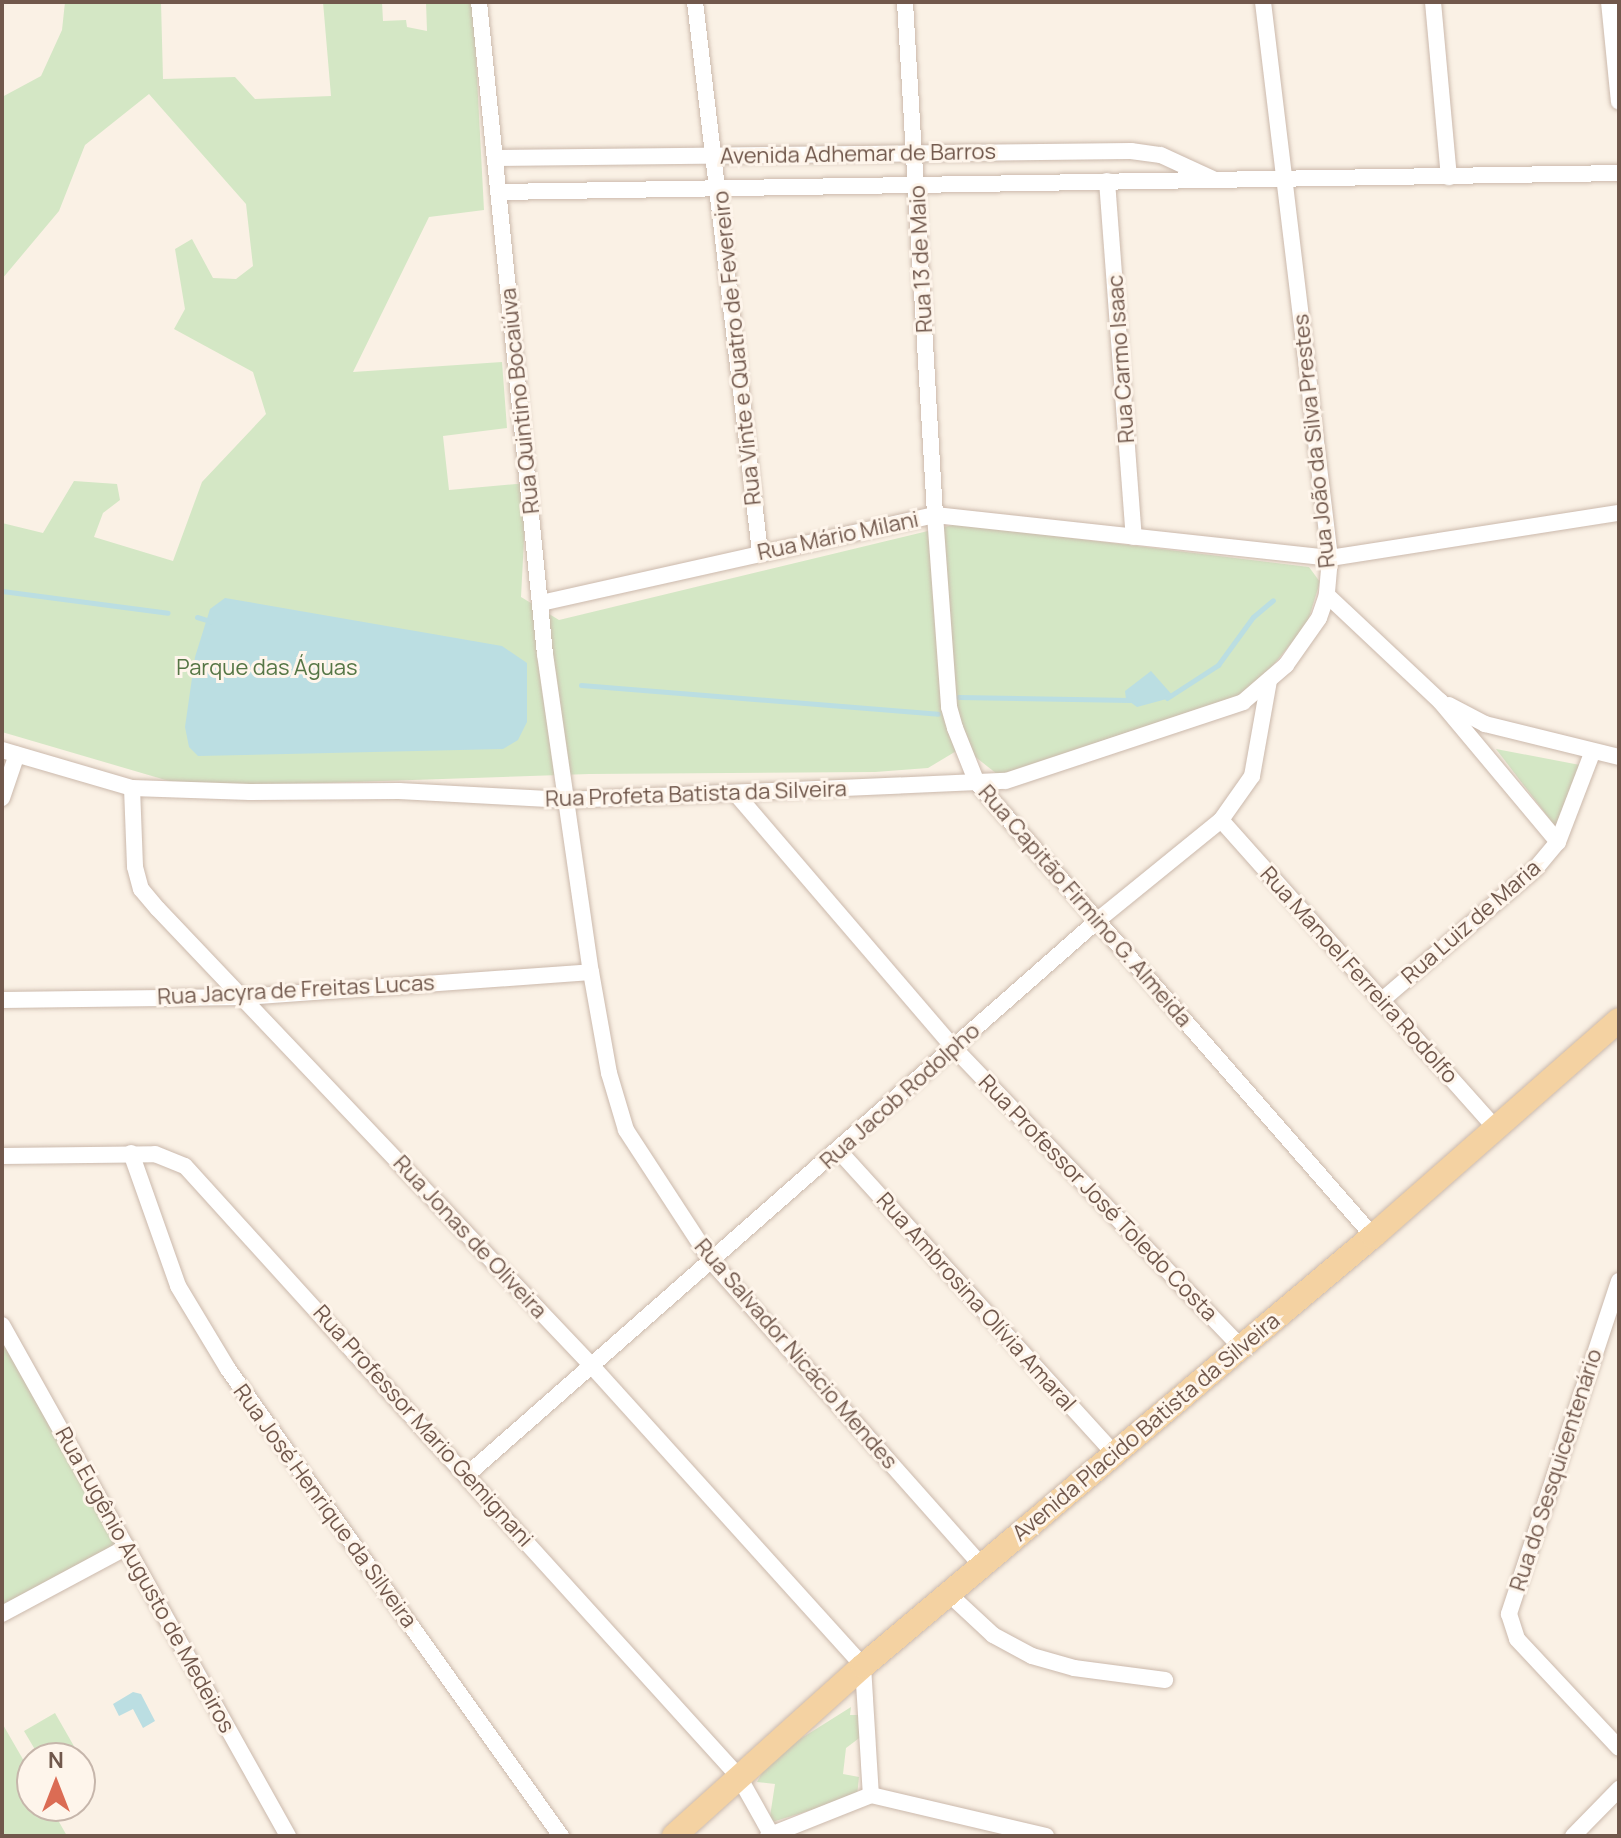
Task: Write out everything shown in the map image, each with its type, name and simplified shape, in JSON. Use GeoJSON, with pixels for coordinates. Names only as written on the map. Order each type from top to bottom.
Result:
{"type":"FeatureCollection","features":[{"type":"Feature","properties":{"kind":"main road","name":"Avenida Placido Batista da Silveira"},"geometry":{"type":"LineString","coordinates":[[674,1836],[863,1666],[1373,1236],[1619,1020]]}},
{"type":"Feature","properties":{"kind":"street","name":"Rua Quintino Bocaiúva"},"geometry":{"type":"LineString","coordinates":[[479,2],[541,603],[567,800]]}},
{"type":"Feature","properties":{"kind":"street","name":"Rua Vinte e Quatro de Fevereiro"},"geometry":{"type":"LineString","coordinates":[[695,2],[716,155],[760,552]]}},
{"type":"Feature","properties":{"kind":"street","name":"Rua 13 de Maio"},"geometry":{"type":"LineString","coordinates":[[905,2],[935,515]]}},
{"type":"Feature","properties":{"kind":"street","name":"Rua João da Silva Prestes"},"geometry":{"type":"LineString","coordinates":[[1263,2],[1330,558],[1327,595],[1440,701],[1558,842]]}},
{"type":"Feature","properties":{"kind":"street"},"geometry":{"type":"LineString","coordinates":[[1433,2],[1449,177]]}},
{"type":"Feature","properties":{"kind":"street"},"geometry":{"type":"LineString","coordinates":[[1609,2],[1619,102]]}},
{"type":"Feature","properties":{"kind":"street","name":"Avenida Adhemar de Barros"},"geometry":{"type":"LineString","coordinates":[[496,158],[1131,151],[1161,155],[1214,180]]}},
{"type":"Feature","properties":{"kind":"street"},"geometry":{"type":"LineString","coordinates":[[1598,173],[1619,159]]}},
{"type":"Feature","properties":{"kind":"street","name":"Avenida Adhemar de Barros"},"geometry":{"type":"LineString","coordinates":[[499,192],[1619,173]]}},
{"type":"Feature","properties":{"kind":"street","name":"Rua Carmo Isaac"},"geometry":{"type":"LineString","coordinates":[[1107,181],[1134,537]]}},
{"type":"Feature","properties":{"kind":"street","name":"Rua Mário Milani"},"geometry":{"type":"LineString","coordinates":[[541,603],[935,515],[1330,558],[1619,513]]}},
{"type":"Feature","properties":{"kind":"street","name":"Rua Capitão Firmino G. Almeida"},"geometry":{"type":"LineString","coordinates":[[935,515],[949,707],[977,783],[1373,1236]]}},
{"type":"Feature","properties":{"kind":"street","name":"Rua Profeta Batista da Silveira"},"geometry":{"type":"LineString","coordinates":[[9,752],[132,788],[399,791],[567,800],[1006,781],[1243,702],[1269,681],[1310,632],[1327,595]]}},
{"type":"Feature","properties":{"kind":"street","name":"Rua Jacob Rodolpho"},"geometry":{"type":"LineString","coordinates":[[468,1474],[839,1151],[1098,920],[1221,820],[1252,776],[1269,681]]}},
{"type":"Feature","properties":{"kind":"street","name":"Rua João da Silva Prestes"},"geometry":{"type":"LineString","coordinates":[[1440,701],[1485,724],[1619,757]]}},
{"type":"Feature","properties":{"kind":"street","name":"Rua Luiz de Maria"},"geometry":{"type":"LineString","coordinates":[[1381,1001],[1536,868],[1558,842],[1593,751]]}},
{"type":"Feature","properties":{"kind":"street"},"geometry":{"type":"LineString","coordinates":[[2,798],[9,752]]}},
{"type":"Feature","properties":{"kind":"street","name":"Rua Jonas de Oliveira"},"geometry":{"type":"LineString","coordinates":[[132,788],[132,839],[141,889],[592,1366],[863,1666]]}},
{"type":"Feature","properties":{"kind":"street","name":"Rua Professor José Toledo Costa"},"geometry":{"type":"LineString","coordinates":[[737,795],[954,1048],[1240,1346]]}},
{"type":"Feature","properties":{"kind":"street","name":"Rua Salvador Nicácio Mendes"},"geometry":{"type":"LineString","coordinates":[[567,800],[591,972],[609,1073],[626,1130],[712,1262],[983,1567]]}},
{"type":"Feature","properties":{"kind":"street","name":"Rua Manoel Ferreira Rodolfo"},"geometry":{"type":"LineString","coordinates":[[1221,820],[1497,1130]]}},
{"type":"Feature","properties":{"kind":"street","name":"Rua Jacyra de Freitas Lucas"},"geometry":{"type":"LineString","coordinates":[[2,1000],[244,997],[591,972]]}},
{"type":"Feature","properties":{"kind":"street","name":"Rua Ambrosina Olívia Amaral"},"geometry":{"type":"LineString","coordinates":[[839,1151],[1114,1453]]}},
{"type":"Feature","properties":{"kind":"street","name":"Rua Professor Mario Gemignani"},"geometry":{"type":"LineString","coordinates":[[2,1156],[131,1153],[165,1156],[185,1166],[468,1474],[739,1777],[769,1835]]}},
{"type":"Feature","properties":{"kind":"street","name":"Rua José Henrique da Silveira"},"geometry":{"type":"LineString","coordinates":[[131,1153],[178,1286],[228,1369],[561,1836]]}},
{"type":"Feature","properties":{"kind":"street","name":"Rua do Sesquicentenário"},"geometry":{"type":"LineString","coordinates":[[1619,1281],[1509,1614],[1517,1639],[1619,1748]]}},
{"type":"Feature","properties":{"kind":"street","name":"Rua Eugênio Augusto de Medeiros"},"geometry":{"type":"LineString","coordinates":[[2,1325],[288,1836]]}},
{"type":"Feature","properties":{"kind":"street"},"geometry":{"type":"LineString","coordinates":[[2,1614],[127,1547]]}},
{"type":"Feature","properties":{"kind":"street"},"geometry":{"type":"LineString","coordinates":[[950,1595],[993,1635],[1032,1656],[1074,1668],[1165,1680]]}},
{"type":"Feature","properties":{"kind":"street"},"geometry":{"type":"LineString","coordinates":[[863,1666],[871,1795]]}},
{"type":"Feature","properties":{"kind":"street"},"geometry":{"type":"LineString","coordinates":[[1573,1836],[1619,1789]]}},
{"type":"Feature","properties":{"kind":"street"},"geometry":{"type":"LineString","coordinates":[[769,1835],[871,1795],[1046,1836]]}},
{"type":"Feature","properties":{"kind":"green space","name":"Parque das Águas"},"geometry":{"type":"Polygon","coordinates":[[[65,2],[161,2],[163,79],[235,77],[255,99],[331,96],[323,2],[382,2],[383,21],[406,20],[407,27],[427,31],[426,2],[473,2],[484,210],[429,217],[353,372],[502,362],[507,428],[443,436],[449,490],[527,483],[521,597],[559,620],[957,524],[1309,567],[1320,582],[1307,624],[1243,702],[1002,778],[963,747],[928,768],[875,772],[589,774],[231,786],[169,781],[2,732],[2,523],[43,533],[74,481],[117,484],[120,500],[103,513],[94,537],[173,561],[202,482],[266,414],[253,372],[174,329],[185,309],[175,249],[192,239],[213,278],[236,279],[253,266],[246,204],[149,94],[85,145],[59,211],[2,279],[2,97],[41,76],[62,30],[65,2]]]}},
{"type":"Feature","properties":{"kind":"green space"},"geometry":{"type":"Polygon","coordinates":[[[1496,749],[1580,765],[1558,830],[1496,749]]]}},
{"type":"Feature","properties":{"kind":"green space"},"geometry":{"type":"Polygon","coordinates":[[[2,1325],[127,1547],[2,1614],[2,1325]]]}},
{"type":"Feature","properties":{"kind":"green space"},"geometry":{"type":"Polygon","coordinates":[[[851,1707],[850,1715],[859,1715],[862,1736],[846,1748],[843,1774],[859,1777],[857,1796],[769,1823],[775,1784],[757,1782],[770,1758],[851,1707]]]}},
{"type":"Feature","properties":{"kind":"green space"},"geometry":{"type":"Polygon","coordinates":[[[55,1713],[72,1742],[31,1742],[24,1731],[55,1713]]]}},
{"type":"Feature","properties":{"kind":"green space"},"geometry":{"type":"Polygon","coordinates":[[[2,1723],[16,1747],[16,1822],[59,1822],[67,1836],[2,1836],[2,1723]]]}},
{"type":"Feature","properties":{"kind":"water"},"geometry":{"type":"Polygon","coordinates":[[[225,598],[502,646],[527,663],[527,722],[518,740],[503,749],[198,756],[189,747],[185,727],[195,657],[210,609],[225,598]]]}},
{"type":"Feature","properties":{"kind":"water"},"geometry":{"type":"Polygon","coordinates":[[[1151,671],[1174,697],[1137,707],[1126,699],[1125,691],[1151,671]]]}},
{"type":"Feature","properties":{"kind":"water"},"geometry":{"type":"Polygon","coordinates":[[[133,1692],[141,1694],[155,1721],[143,1728],[133,1709],[119,1716],[113,1704],[133,1692]]]}},
{"type":"Feature","properties":{"kind":"waterway"},"geometry":{"type":"LineString","coordinates":[[2,591],[168,613]]}},
{"type":"Feature","properties":{"kind":"waterway"},"geometry":{"type":"LineString","coordinates":[[1167,698],[1218,665],[1253,617],[1273,600]]}},
{"type":"Feature","properties":{"kind":"waterway"},"geometry":{"type":"LineString","coordinates":[[197,617],[210,621]]}},
{"type":"Feature","properties":{"kind":"waterway"},"geometry":{"type":"LineString","coordinates":[[581,685],[938,714]]}},
{"type":"Feature","properties":{"kind":"waterway"},"geometry":{"type":"LineString","coordinates":[[958,697],[1130,700]]}}]}
